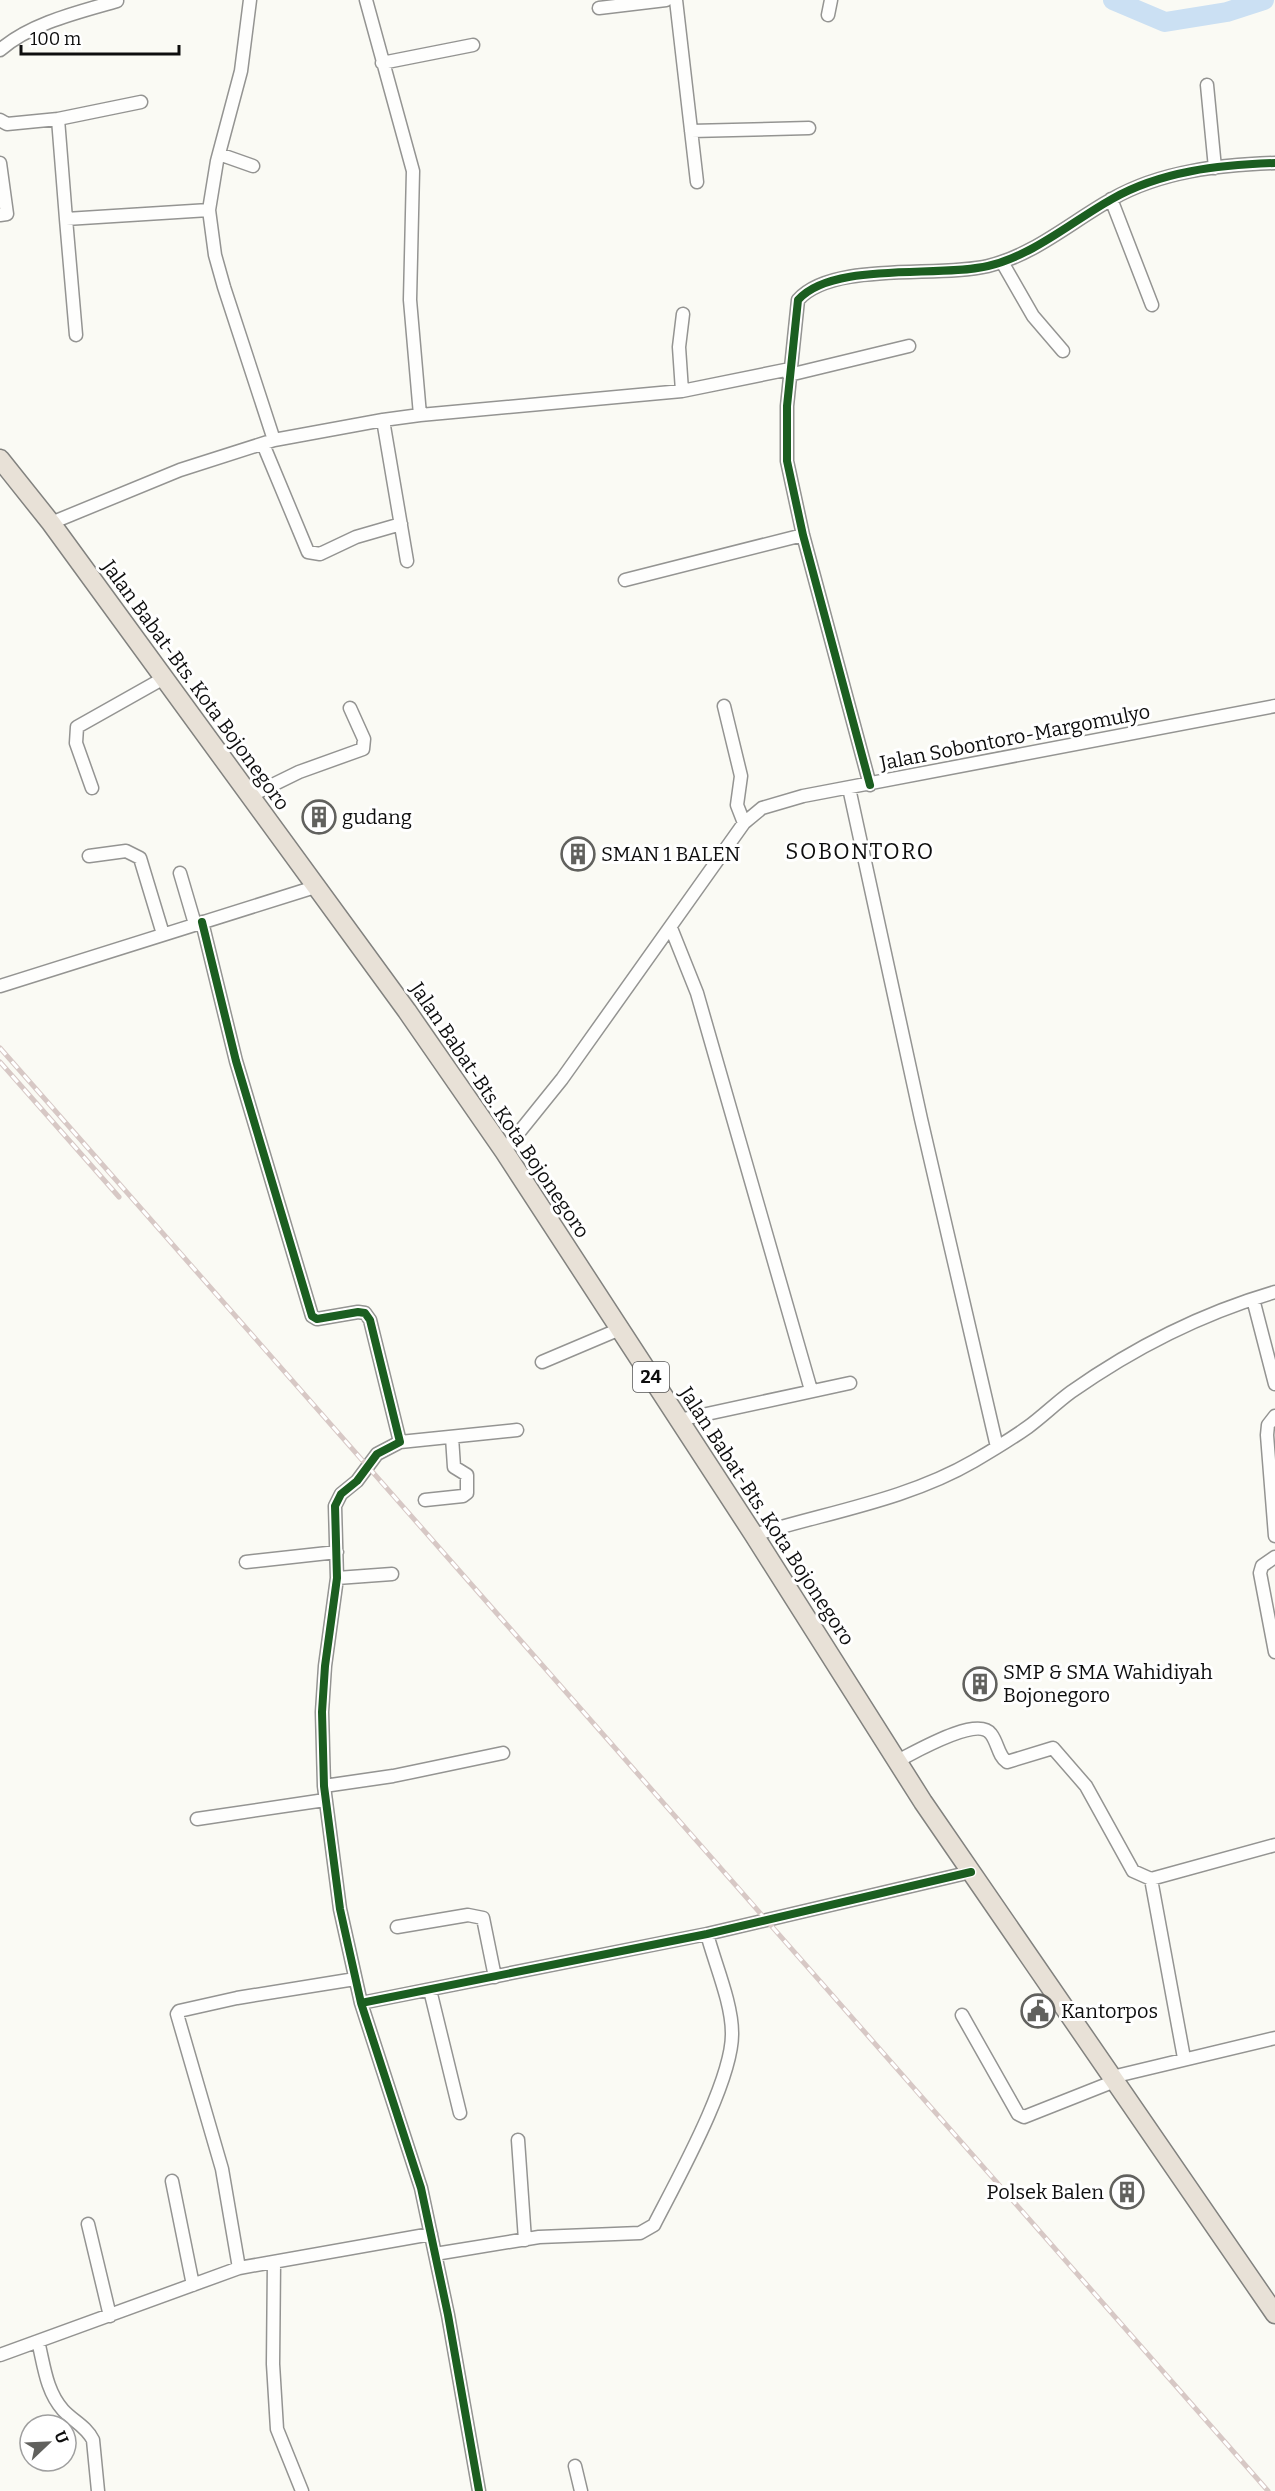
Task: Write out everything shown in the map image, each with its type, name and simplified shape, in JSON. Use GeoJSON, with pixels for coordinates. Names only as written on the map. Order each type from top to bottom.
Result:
{"type":"FeatureCollection","features":[{"type":"Feature","properties":{"kind":"highway","name":"Jalan Babat-Bts. Kota Bojonegoro"},"geometry":{"type":"LineString","coordinates":[[3,467],[51,523],[315,887],[408,1011],[504,1151],[970,1872],[1275,2314]]}},
{"type":"Feature","properties":{"kind":"street"},"geometry":{"type":"LineString","coordinates":[[250,0],[241,71],[219,154],[209,210],[224,287],[268,442],[308,552],[320,554],[356,537],[401,524]]}},
{"type":"Feature","properties":{"kind":"street"},"geometry":{"type":"LineString","coordinates":[[366,0],[414,175],[410,300],[420,415]]}},
{"type":"Feature","properties":{"kind":"street"},"geometry":{"type":"LineString","coordinates":[[599,8],[666,0]]}},
{"type":"Feature","properties":{"kind":"street"},"geometry":{"type":"LineString","coordinates":[[676,0],[697,182]]}},
{"type":"Feature","properties":{"kind":"street"},"geometry":{"type":"LineString","coordinates":[[828,15],[831,0]]}},
{"type":"Feature","properties":{"kind":"street"},"geometry":{"type":"LineString","coordinates":[[0,50],[15,39],[47,25],[117,1]]}},
{"type":"Feature","properties":{"kind":"street"},"geometry":{"type":"LineString","coordinates":[[382,63],[473,45]]}},
{"type":"Feature","properties":{"kind":"street"},"geometry":{"type":"LineString","coordinates":[[1207,85],[1215,168]]}},
{"type":"Feature","properties":{"kind":"street"},"geometry":{"type":"LineString","coordinates":[[0,120],[7,124],[58,119],[141,102]]}},
{"type":"Feature","properties":{"kind":"street"},"geometry":{"type":"LineString","coordinates":[[58,119],[76,335]]}},
{"type":"Feature","properties":{"kind":"street"},"geometry":{"type":"LineString","coordinates":[[691,131],[809,128]]}},
{"type":"Feature","properties":{"kind":"street"},"geometry":{"type":"LineString","coordinates":[[219,154],[253,166]]}},
{"type":"Feature","properties":{"kind":"street"},"geometry":{"type":"LineString","coordinates":[[0,163],[7,214],[0,215]]}},
{"type":"Feature","properties":{"kind":"street"},"geometry":{"type":"LineString","coordinates":[[870,785],[803,535],[786,450],[796,303],[802,295],[819,285],[864,275],[961,270],[1002,262],[1063,230],[1111,200],[1155,179],[1215,168],[1275,163]]}},
{"type":"Feature","properties":{"kind":"street"},"geometry":{"type":"LineString","coordinates":[[1111,200],[1152,305]]}},
{"type":"Feature","properties":{"kind":"street"},"geometry":{"type":"LineString","coordinates":[[66,219],[209,210]]}},
{"type":"Feature","properties":{"kind":"street"},"geometry":{"type":"LineString","coordinates":[[1002,262],[1033,316],[1063,351]]}},
{"type":"Feature","properties":{"kind":"street"},"geometry":{"type":"LineString","coordinates":[[682,391],[679,355],[683,314]]}},
{"type":"Feature","properties":{"kind":"street"},"geometry":{"type":"LineString","coordinates":[[51,523],[186,468],[268,442],[420,415],[682,391],[790,372],[909,346]]}},
{"type":"Feature","properties":{"kind":"street"},"geometry":{"type":"LineString","coordinates":[[383,420],[407,561]]}},
{"type":"Feature","properties":{"kind":"street"},"geometry":{"type":"LineString","coordinates":[[625,580],[803,535]]}},
{"type":"Feature","properties":{"kind":"street"},"geometry":{"type":"LineString","coordinates":[[92,788],[76,742],[77,727],[164,678]]}},
{"type":"Feature","properties":{"kind":"street"},"geometry":{"type":"LineString","coordinates":[[724,706],[741,776],[737,805],[744,823]]}},
{"type":"Feature","properties":{"kind":"street","name":"Jalan Sobontoro-Margomulyo"},"geometry":{"type":"LineString","coordinates":[[504,1151],[562,1078],[744,823],[752,815],[771,804],[1275,706]]}},
{"type":"Feature","properties":{"kind":"street"},"geometry":{"type":"LineString","coordinates":[[250,796],[318,764],[363,749],[364,740],[350,708]]}},
{"type":"Feature","properties":{"kind":"street"},"geometry":{"type":"LineString","coordinates":[[849,788],[921,1119],[997,1447]]}},
{"type":"Feature","properties":{"kind":"street"},"geometry":{"type":"LineString","coordinates":[[89,856],[126,851],[140,858],[163,934]]}},
{"type":"Feature","properties":{"kind":"street"},"geometry":{"type":"LineString","coordinates":[[180,873],[198,923],[276,1205],[312,1316],[317,1319],[358,1312],[365,1313],[370,1320],[400,1442]]}},
{"type":"Feature","properties":{"kind":"street"},"geometry":{"type":"LineString","coordinates":[[0,986],[315,887]]}},
{"type":"Feature","properties":{"kind":"street"},"geometry":{"type":"LineString","coordinates":[[671,928],[697,993],[811,1390]]}},
{"type":"Feature","properties":{"kind":"street"},"geometry":{"type":"LineString","coordinates":[[754,1535],[926,1485],[997,1447],[1029,1426],[1071,1392],[1139,1350],[1253,1299],[1275,1292]]}},
{"type":"Feature","properties":{"kind":"street"},"geometry":{"type":"LineString","coordinates":[[1253,1299],[1275,1384]]}},
{"type":"Feature","properties":{"kind":"street"},"geometry":{"type":"LineString","coordinates":[[542,1362],[620,1329]]}},
{"type":"Feature","properties":{"kind":"street"},"geometry":{"type":"LineString","coordinates":[[679,1420],[850,1383]]}},
{"type":"Feature","properties":{"kind":"street"},"geometry":{"type":"LineString","coordinates":[[1275,1416],[1268,1425],[1267,1435],[1275,1536]]}},
{"type":"Feature","properties":{"kind":"street"},"geometry":{"type":"LineString","coordinates":[[479,2491],[431,2234],[410,2150],[361,2003],[338,1900],[325,1800],[322,1712],[325,1666],[338,1578],[337,1499],[357,1481],[377,1454],[400,1442],[517,1430]]}},
{"type":"Feature","properties":{"kind":"street"},"geometry":{"type":"LineString","coordinates":[[425,1500],[463,1496],[467,1493],[467,1475],[454,1467],[452,1437]]}},
{"type":"Feature","properties":{"kind":"street"},"geometry":{"type":"LineString","coordinates":[[246,1562],[336,1552]]}},
{"type":"Feature","properties":{"kind":"street"},"geometry":{"type":"LineString","coordinates":[[1275,1557],[1262,1566],[1260,1573],[1275,1652]]}},
{"type":"Feature","properties":{"kind":"street"},"geometry":{"type":"LineString","coordinates":[[338,1578],[392,1574]]}},
{"type":"Feature","properties":{"kind":"street"},"geometry":{"type":"LineString","coordinates":[[897,1761],[969,1728],[991,1733],[1007,1762],[1052,1748],[1086,1786],[1133,1871],[1151,1879],[1275,1845]]}},
{"type":"Feature","properties":{"kind":"street"},"geometry":{"type":"LineString","coordinates":[[324,1786],[393,1776],[503,1753]]}},
{"type":"Feature","properties":{"kind":"street"},"geometry":{"type":"LineString","coordinates":[[197,1819],[325,1800]]}},
{"type":"Feature","properties":{"kind":"street"},"geometry":{"type":"LineString","coordinates":[[361,2003],[707,1934],[970,1872]]}},
{"type":"Feature","properties":{"kind":"street"},"geometry":{"type":"LineString","coordinates":[[1151,1879],[1184,2058]]}},
{"type":"Feature","properties":{"kind":"street"},"geometry":{"type":"LineString","coordinates":[[397,1927],[468,1915],[483,1918],[495,1977]]}},
{"type":"Feature","properties":{"kind":"street"},"geometry":{"type":"LineString","coordinates":[[435,2254],[525,2240],[640,2233],[654,2225],[698,2137],[732,2050],[730,2017],[707,1934]]}},
{"type":"Feature","properties":{"kind":"street"},"geometry":{"type":"LineString","coordinates":[[239,2268],[222,2169],[177,2014],[179,2011],[237,1998],[356,1979]]}},
{"type":"Feature","properties":{"kind":"street"},"geometry":{"type":"LineString","coordinates":[[430,1990],[460,2113]]}},
{"type":"Feature","properties":{"kind":"street"},"geometry":{"type":"LineString","coordinates":[[962,2015],[1018,2114],[1023,2117],[1114,2079],[1184,2058],[1275,2037]]}},
{"type":"Feature","properties":{"kind":"street"},"geometry":{"type":"LineString","coordinates":[[518,2140],[525,2240]]}},
{"type":"Feature","properties":{"kind":"street"},"geometry":{"type":"LineString","coordinates":[[172,2181],[193,2284]]}},
{"type":"Feature","properties":{"kind":"street"},"geometry":{"type":"LineString","coordinates":[[88,2224],[110,2316]]}},
{"type":"Feature","properties":{"kind":"street"},"geometry":{"type":"LineString","coordinates":[[0,2355],[239,2268],[431,2234]]}},
{"type":"Feature","properties":{"kind":"street"},"geometry":{"type":"LineString","coordinates":[[274,2262],[273,2364],[276,2429],[302,2491]]}},
{"type":"Feature","properties":{"kind":"street"},"geometry":{"type":"LineString","coordinates":[[38,2341],[49,2388],[54,2399],[64,2412],[89,2432],[93,2440],[98,2491]]}},
{"type":"Feature","properties":{"kind":"street"},"geometry":{"type":"LineString","coordinates":[[575,2466],[581,2491]]}},
{"type":"Feature","properties":{"kind":"waterway"},"geometry":{"type":"LineString","coordinates":[[1113,0],[1165,22],[1227,12],[1264,0]]}},
{"type":"Feature","properties":{"kind":"railway"},"geometry":{"type":"LineString","coordinates":[[0,1048],[1268,2491]]}},
{"type":"Feature","properties":{"kind":"railway"},"geometry":{"type":"LineString","coordinates":[[0,1062],[119,1197]]}},
{"type":"Feature","properties":{"kind":"cycle path"},"geometry":{"type":"LineString","coordinates":[[870,785],[803,535],[787,461],[787,406],[798,300],[814,288],[835,280],[860,275],[988,266],[1037,246],[1112,199],[1150,182],[1191,171],[1275,163]]}},
{"type":"Feature","properties":{"kind":"cycle path"},"geometry":{"type":"LineString","coordinates":[[202,922],[236,1061],[312,1316],[317,1319],[358,1312],[365,1313],[370,1320],[400,1442],[377,1454],[357,1481],[341,1494],[335,1506],[337,1578],[325,1666],[322,1712],[324,1786],[340,1909],[361,2003]]}},
{"type":"Feature","properties":{"kind":"cycle path"},"geometry":{"type":"LineString","coordinates":[[479,2491],[448,2315],[421,2188],[361,2003],[707,1934],[971,1872]]}},
{"type":"Feature","properties":{"kind":"place","name":"gudang"},"geometry":{"type":"Point","coordinates":[319,817]}},
{"type":"Feature","properties":{"kind":"place","name":"SMAN 1 BALEN"},"geometry":{"type":"Point","coordinates":[578,854]}},
{"type":"Feature","properties":{"kind":"place","name":"SMP & SMA Wahidiyah Bojonegoro"},"geometry":{"type":"Point","coordinates":[980,1684]}},
{"type":"Feature","properties":{"kind":"place","name":"Kantorpos"},"geometry":{"type":"Point","coordinates":[1038,2011]}},
{"type":"Feature","properties":{"kind":"place","name":"Polsek Balen"},"geometry":{"type":"Point","coordinates":[1127,2192]}},
{"type":"Feature","properties":{"kind":"district","name":"SOBONTORO"},"geometry":{"type":"Point","coordinates":[860,851]}}]}
